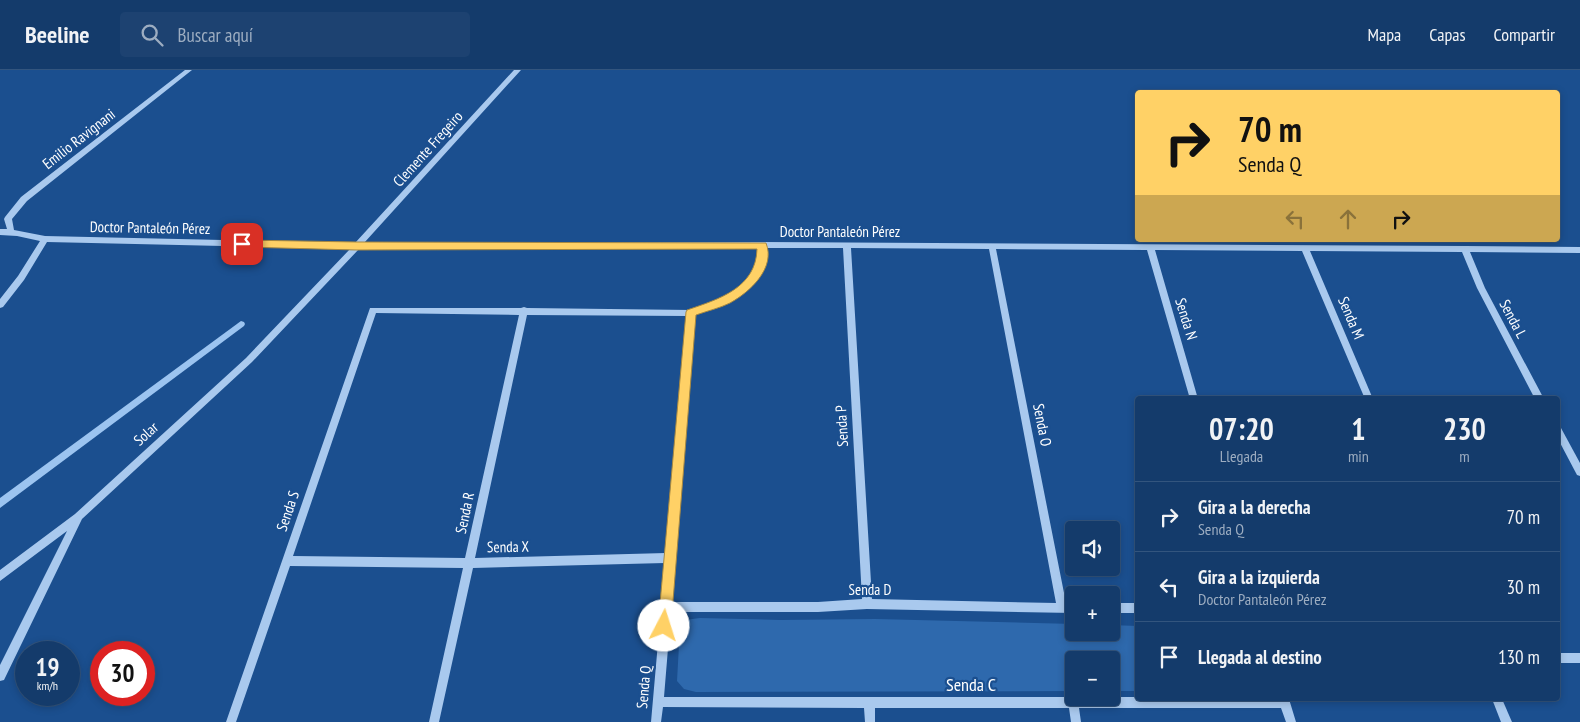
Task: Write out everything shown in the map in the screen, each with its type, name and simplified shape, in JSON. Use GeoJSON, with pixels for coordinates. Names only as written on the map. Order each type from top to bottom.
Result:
{"type":"FeatureCollection","features":[{"type":"Feature","properties":{"kind":"street","name":"Emilio Ravignani"},"geometry":{"type":"LineString","coordinates":[[11,231],[8,219],[24,199],[189,70]]}},
{"type":"Feature","properties":{"kind":"street","name":"Clemente Fregeiro"},"geometry":{"type":"LineString","coordinates":[[357,246],[518,70]]}},
{"type":"Feature","properties":{"kind":"street"},"geometry":{"type":"LineString","coordinates":[[0,232],[11,231]]}},
{"type":"Feature","properties":{"kind":"street","name":"Doctor Pantaleón Pérez"},"geometry":{"type":"LineString","coordinates":[[11,231],[27,237],[45,239],[357,246],[847,246],[1580,250]]}},
{"type":"Feature","properties":{"kind":"street"},"geometry":{"type":"LineString","coordinates":[[0,305],[21,278],[45,239]]}},
{"type":"Feature","properties":{"kind":"street","name":"Solar"},"geometry":{"type":"LineString","coordinates":[[0,676],[79,516],[249,360],[357,246]]}},
{"type":"Feature","properties":{"kind":"street"},"geometry":{"type":"LineString","coordinates":[[524,310],[691,312],[725,301],[744,288],[753,279],[762,264],[763,246]]}},
{"type":"Feature","properties":{"kind":"street","name":"Senda P"},"geometry":{"type":"LineString","coordinates":[[847,246],[867,604]]}},
{"type":"Feature","properties":{"kind":"street","name":"Senda O"},"geometry":{"type":"LineString","coordinates":[[992,247],[1062,608]]}},
{"type":"Feature","properties":{"kind":"street","name":"Senda N"},"geometry":{"type":"LineString","coordinates":[[1150,248],[1193,396]]}},
{"type":"Feature","properties":{"kind":"street","name":"Senda M"},"geometry":{"type":"LineString","coordinates":[[1305,249],[1368,396]]}},
{"type":"Feature","properties":{"kind":"street","name":"Senda L"},"geometry":{"type":"LineString","coordinates":[[1465,249],[1481,288],[1538,396]]}},
{"type":"Feature","properties":{"kind":"street","name":"Senda S"},"geometry":{"type":"LineString","coordinates":[[231,722],[373,310],[524,310]]}},
{"type":"Feature","properties":{"kind":"street","name":"Senda R"},"geometry":{"type":"LineString","coordinates":[[434,722],[524,310]]}},
{"type":"Feature","properties":{"kind":"street","name":"Senda Q"},"geometry":{"type":"LineString","coordinates":[[656,722],[691,312]]}},
{"type":"Feature","properties":{"kind":"street"},"geometry":{"type":"LineString","coordinates":[[1560,435],[1580,472]]}},
{"type":"Feature","properties":{"kind":"street"},"geometry":{"type":"LineString","coordinates":[[0,576],[79,516]]}},
{"type":"Feature","properties":{"kind":"street","name":"Senda X"},"geometry":{"type":"LineString","coordinates":[[286,561],[470,563],[670,558]]}},
{"type":"Feature","properties":{"kind":"street","name":"Senda D"},"geometry":{"type":"LineString","coordinates":[[666,607],[818,607],[867,604],[1062,608]]}},
{"type":"Feature","properties":{"kind":"street"},"geometry":{"type":"LineString","coordinates":[[1120,608],[1135,608]]}},
{"type":"Feature","properties":{"kind":"street"},"geometry":{"type":"LineString","coordinates":[[1560,658],[1580,658]]}},
{"type":"Feature","properties":{"kind":"street"},"geometry":{"type":"LineString","coordinates":[[1284,701],[1290,722]]}},
{"type":"Feature","properties":{"kind":"street","name":"Senda C"},"geometry":{"type":"LineString","coordinates":[[1120,702],[1284,701]]}},
{"type":"Feature","properties":{"kind":"street"},"geometry":{"type":"LineString","coordinates":[[1498,701],[1507,722]]}},
{"type":"Feature","properties":{"kind":"street","name":"Senda C"},"geometry":{"type":"LineString","coordinates":[[658,702],[1065,702]]}},
{"type":"Feature","properties":{"kind":"street"},"geometry":{"type":"LineString","coordinates":[[869,702],[870,722]]}},
{"type":"Feature","properties":{"kind":"street"},"geometry":{"type":"LineString","coordinates":[[1074,706],[1076,722]]}},
{"type":"Feature","properties":{"kind":"shaded area"},"geometry":{"type":"Polygon","coordinates":[[[700,618],[780,620],[875,619],[1065,624],[1065,641],[1120,641],[1120,625],[1135,626],[1135,691],[1120,691],[1120,651],[1065,651],[1065,691],[696,692],[684,689],[677,681],[680,627],[685,620],[700,618]]]}},
{"type":"Feature","properties":{"kind":"waterway"},"geometry":{"type":"LineString","coordinates":[[0,504],[241,324]]}},
{"type":"Feature","properties":{"kind":"route"},"geometry":{"type":"LineString","coordinates":[[242,244],[357,246],[763,246],[762,264],[753,279],[744,288],[725,301],[691,312],[664,626]]}}]}
